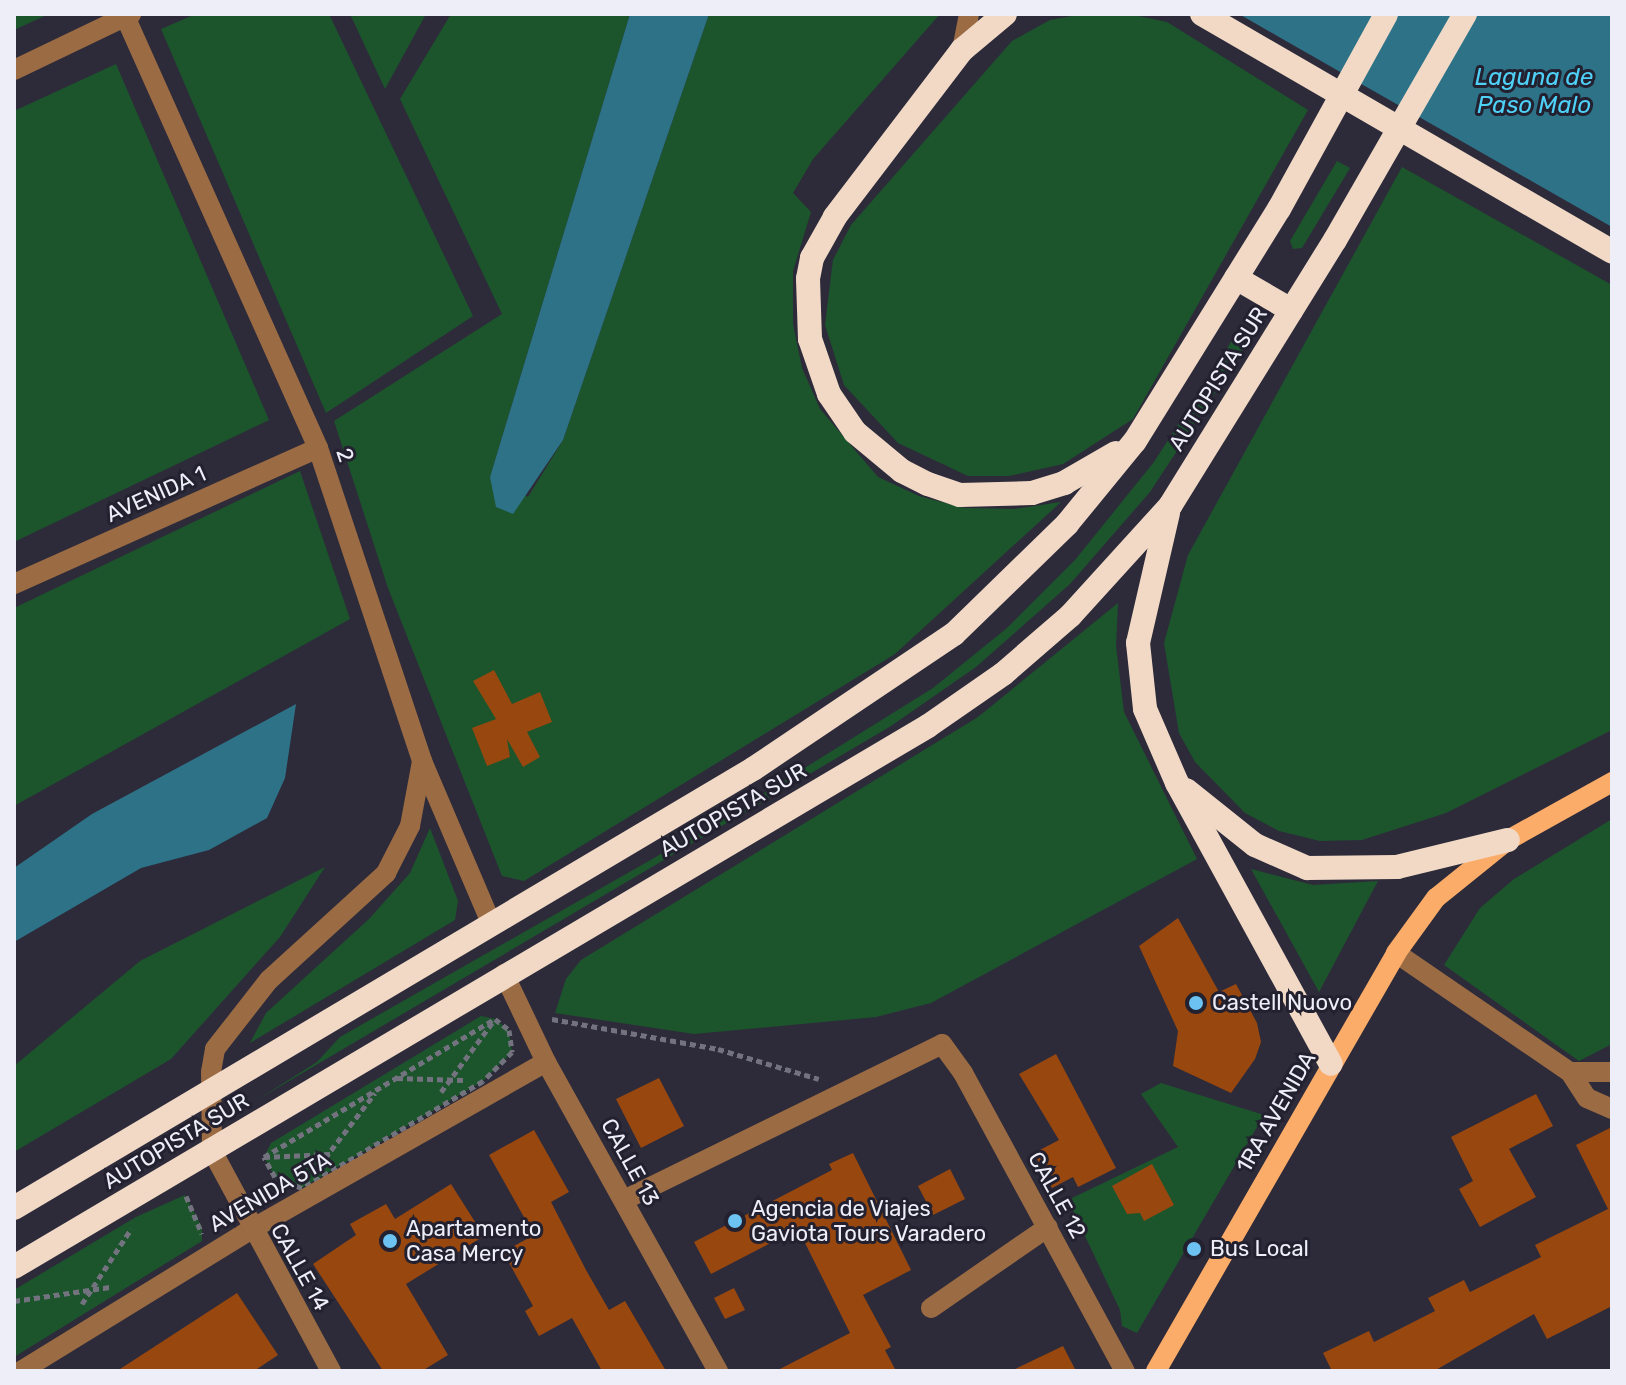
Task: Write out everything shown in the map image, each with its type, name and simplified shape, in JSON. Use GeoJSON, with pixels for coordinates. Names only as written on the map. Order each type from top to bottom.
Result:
{"type":"FeatureCollection","features":[{"type":"Feature","properties":{"kind":"highway"},"geometry":{"type":"LineString","coordinates":[[1005,14],[962,50],[860,180],[812,258],[810,339],[829,394],[855,432],[886,460],[960,495],[1011,495],[1054,486],[1099,466],[1135,441]]}},
{"type":"Feature","properties":{"kind":"highway"},"geometry":{"type":"LineString","coordinates":[[1202,14],[1612,252]]}},
{"type":"Feature","properties":{"kind":"highway","name":"AUTOPISTA SUR"},"geometry":{"type":"LineString","coordinates":[[14,1208],[753,769],[954,634],[1067,524],[1135,441],[1279,209],[1386,14]]}},
{"type":"Feature","properties":{"kind":"highway","name":"AUTOPISTA SUR"},"geometry":{"type":"LineString","coordinates":[[14,1267],[504,974],[928,726],[991,683],[1070,616],[1170,506],[1335,240],[1465,14]]}},
{"type":"Feature","properties":{"kind":"highway"},"geometry":{"type":"LineString","coordinates":[[1236,278],[1291,310]]}},
{"type":"Feature","properties":{"kind":"highway"},"geometry":{"type":"LineString","coordinates":[[1170,506],[1144,604],[1138,668],[1154,736],[1331,1064]]}},
{"type":"Feature","properties":{"kind":"highway"},"geometry":{"type":"LineString","coordinates":[[1177,783],[1255,845],[1307,868],[1397,867],[1508,840]]}},
{"type":"Feature","properties":{"kind":"main road","name":"1RA AVENIDA"},"geometry":{"type":"LineString","coordinates":[[1156,1371],[1396,953],[1436,898],[1508,840],[1612,782]]}},
{"type":"Feature","properties":{"kind":"street"},"geometry":{"type":"LineString","coordinates":[[962,50],[969,14]]}},
{"type":"Feature","properties":{"kind":"street"},"geometry":{"type":"LineString","coordinates":[[14,70],[127,15]]}},
{"type":"Feature","properties":{"kind":"street","name":"2"},"geometry":{"type":"LineString","coordinates":[[127,15],[318,448],[422,761],[491,923]]}},
{"type":"Feature","properties":{"kind":"street","name":"AVENIDA 1"},"geometry":{"type":"LineString","coordinates":[[14,584],[318,448]]}},
{"type":"Feature","properties":{"kind":"street","name":"CALLE 14"},"geometry":{"type":"LineString","coordinates":[[331,1371],[212,1151],[210,1094],[215,1049],[231,1024],[269,980],[386,873],[410,826],[422,761]]}},
{"type":"Feature","properties":{"kind":"street"},"geometry":{"type":"LineString","coordinates":[[1396,953],[1570,1072],[1587,1098],[1612,1109]]}},
{"type":"Feature","properties":{"kind":"street","name":"CALLE 13"},"geometry":{"type":"LineString","coordinates":[[504,974],[546,1062],[718,1371]]}},
{"type":"Feature","properties":{"kind":"street","name":"CALLE 12"},"geometry":{"type":"LineString","coordinates":[[847,1087],[942,1044],[1048,1227],[1125,1371]]}},
{"type":"Feature","properties":{"kind":"street","name":"AVENIDA 5TA"},"geometry":{"type":"LineString","coordinates":[[21,1371],[252,1229],[546,1062]]}},
{"type":"Feature","properties":{"kind":"street"},"geometry":{"type":"LineString","coordinates":[[1570,1072],[1612,1072]]}},
{"type":"Feature","properties":{"kind":"street"},"geometry":{"type":"LineString","coordinates":[[624,1200],[847,1087]]}},
{"type":"Feature","properties":{"kind":"street"},"geometry":{"type":"LineString","coordinates":[[931,1308],[1048,1227]]}},
{"type":"Feature","properties":{"kind":"path"},"geometry":{"type":"LineString","coordinates":[[525,1014],[718,1049],[847,1087]]}},
{"type":"Feature","properties":{"kind":"path"},"geometry":{"type":"LineString","coordinates":[[264,1157],[495,1019]]}},
{"type":"Feature","properties":{"kind":"path"},"geometry":{"type":"LineString","coordinates":[[424,1116],[495,1019]]}},
{"type":"Feature","properties":{"kind":"path"},"geometry":{"type":"LineString","coordinates":[[302,1188],[483,1081],[512,1052],[509,1030],[495,1019]]}},
{"type":"Feature","properties":{"kind":"path"},"geometry":{"type":"LineString","coordinates":[[396,1078],[483,1081]]}},
{"type":"Feature","properties":{"kind":"path"},"geometry":{"type":"LineString","coordinates":[[302,1188],[378,1089]]}},
{"type":"Feature","properties":{"kind":"path"},"geometry":{"type":"LineString","coordinates":[[264,1157],[363,1152]]}},
{"type":"Feature","properties":{"kind":"path"},"geometry":{"type":"LineString","coordinates":[[264,1157],[275,1177],[302,1188]]}},
{"type":"Feature","properties":{"kind":"path"},"geometry":{"type":"LineString","coordinates":[[78,1311],[133,1227]]}},
{"type":"Feature","properties":{"kind":"path"},"geometry":{"type":"LineString","coordinates":[[14,1301],[120,1285]]}},
{"type":"Feature","properties":{"kind":"green space"},"geometry":{"type":"Polygon","coordinates":[[[14,14],[49,14],[14,30],[14,14]]]}},
{"type":"Feature","properties":{"kind":"green space"},"geometry":{"type":"Polygon","coordinates":[[[196,14],[329,14],[473,316],[326,413],[161,29],[196,14]]]}},
{"type":"Feature","properties":{"kind":"green space"},"geometry":{"type":"Polygon","coordinates":[[[350,14],[426,14],[385,89],[350,14]]]}},
{"type":"Feature","properties":{"kind":"green space"},"geometry":{"type":"Polygon","coordinates":[[[451,14],[630,14],[490,477],[528,497],[563,440],[709,14],[940,14],[813,159],[793,193],[811,212],[793,271],[793,324],[802,368],[820,409],[878,477],[919,496],[964,508],[1014,509],[1061,502],[895,654],[524,881],[502,876],[388,588],[334,421],[502,314],[400,99],[451,14]]]}},
{"type":"Feature","properties":{"kind":"green space"},"geometry":{"type":"Polygon","coordinates":[[[1083,14],[1129,14],[1167,22],[1308,110],[1133,419],[1063,464],[1009,476],[968,476],[898,443],[844,385],[825,325],[833,260],[851,225],[1012,41],[1050,20],[1083,14]]]}},
{"type":"Feature","properties":{"kind":"green space"},"geometry":{"type":"Polygon","coordinates":[[[116,64],[269,420],[16,541],[14,111],[116,64]]]}},
{"type":"Feature","properties":{"kind":"green space"},"geometry":{"type":"Polygon","coordinates":[[[1337,161],[1350,168],[1302,248],[1293,249],[1290,241],[1337,161]]]}},
{"type":"Feature","properties":{"kind":"green space"},"geometry":{"type":"Polygon","coordinates":[[[1402,167],[1612,285],[1612,730],[1446,813],[1362,840],[1320,841],[1279,831],[1245,813],[1195,762],[1179,733],[1164,643],[1188,555],[1402,167]]]}},
{"type":"Feature","properties":{"kind":"green space"},"geometry":{"type":"Polygon","coordinates":[[[1235,336],[1247,344],[1150,492],[1070,584],[976,667],[891,726],[255,1101],[317,1062],[340,1037],[726,817],[933,688],[1007,628],[1075,560],[1154,462],[1235,336]]]}},
{"type":"Feature","properties":{"kind":"green space"},"geometry":{"type":"Polygon","coordinates":[[[300,471],[350,619],[14,806],[14,608],[300,471]]]}},
{"type":"Feature","properties":{"kind":"green space"},"geometry":{"type":"Polygon","coordinates":[[[1118,603],[1116,646],[1124,712],[1197,859],[931,1003],[876,1017],[694,1034],[555,1013],[566,979],[581,960],[978,717],[1118,603]]]}},
{"type":"Feature","properties":{"kind":"green space"},"geometry":{"type":"Polygon","coordinates":[[[1612,819],[1612,1044],[1579,1061],[1444,965],[1480,908],[1514,879],[1612,819]]]}},
{"type":"Feature","properties":{"kind":"green space"},"geometry":{"type":"Polygon","coordinates":[[[430,828],[458,901],[455,920],[250,1043],[266,1013],[369,919],[410,873],[430,828]]]}},
{"type":"Feature","properties":{"kind":"green space"},"geometry":{"type":"Polygon","coordinates":[[[325,867],[280,937],[171,1059],[14,1152],[14,1066],[140,961],[325,867]]]}},
{"type":"Feature","properties":{"kind":"green space"},"geometry":{"type":"Polygon","coordinates":[[[1251,869],[1313,885],[1378,881],[1319,992],[1251,869]]]}},
{"type":"Feature","properties":{"kind":"green space"},"geometry":{"type":"Polygon","coordinates":[[[481,1016],[495,1019],[509,1030],[512,1052],[483,1081],[302,1188],[275,1177],[264,1157],[271,1143],[481,1016]]]}},
{"type":"Feature","properties":{"kind":"green space"},"geometry":{"type":"Polygon","coordinates":[[[1161,1083],[1264,1115],[1137,1333],[1122,1326],[1120,1310],[1068,1200],[1178,1147],[1141,1094],[1161,1083]]]}},
{"type":"Feature","properties":{"kind":"green space"},"geometry":{"type":"Polygon","coordinates":[[[185,1195],[202,1227],[202,1241],[14,1357],[14,1290],[136,1217],[185,1195]]]}},
{"type":"Feature","properties":{"kind":"water"},"geometry":{"type":"Polygon","coordinates":[[[630,14],[709,14],[563,440],[513,514],[496,507],[490,477],[630,14]]]}},
{"type":"Feature","properties":{"kind":"water","name":"Laguna de Paso Malo"},"geometry":{"type":"Polygon","coordinates":[[[1239,14],[1612,14],[1612,227],[1279,37],[1239,14]]]}},
{"type":"Feature","properties":{"kind":"water"},"geometry":{"type":"Polygon","coordinates":[[[296,704],[285,778],[267,818],[209,850],[141,868],[14,942],[14,868],[92,814],[296,704]]]}},
{"type":"Feature","properties":{"kind":"building"},"geometry":{"type":"Polygon","coordinates":[[[494,670],[512,704],[540,692],[552,722],[527,732],[540,757],[523,767],[507,739],[510,757],[487,766],[472,728],[496,719],[473,681],[494,670]]]}},
{"type":"Feature","properties":{"kind":"building","name":"Castell Nuovo"},"geometry":{"type":"Polygon","coordinates":[[[1178,918],[1219,992],[1236,984],[1257,1023],[1261,1042],[1255,1059],[1231,1093],[1173,1066],[1178,1031],[1139,946],[1178,918]]]}},
{"type":"Feature","properties":{"kind":"building"},"geometry":{"type":"Polygon","coordinates":[[[1056,1054],[1116,1168],[1078,1187],[1073,1177],[1052,1188],[1034,1153],[1059,1140],[1019,1074],[1056,1054]]]}},
{"type":"Feature","properties":{"kind":"building"},"geometry":{"type":"Polygon","coordinates":[[[659,1078],[684,1126],[641,1148],[616,1099],[659,1078]]]}},
{"type":"Feature","properties":{"kind":"building"},"geometry":{"type":"Polygon","coordinates":[[[1536,1094],[1553,1126],[1509,1149],[1536,1197],[1480,1227],[1459,1189],[1473,1181],[1451,1137],[1536,1094]]]}},
{"type":"Feature","properties":{"kind":"building"},"geometry":{"type":"Polygon","coordinates":[[[1612,1127],[1612,1306],[1547,1339],[1534,1314],[1434,1371],[1332,1371],[1323,1353],[1369,1331],[1374,1342],[1435,1311],[1428,1298],[1464,1280],[1470,1292],[1541,1257],[1535,1245],[1608,1209],[1576,1145],[1612,1127]]]}},
{"type":"Feature","properties":{"kind":"building"},"geometry":{"type":"Polygon","coordinates":[[[534,1130],[569,1192],[551,1202],[586,1270],[609,1310],[625,1301],[666,1371],[602,1371],[572,1318],[539,1336],[525,1311],[533,1306],[503,1252],[534,1235],[489,1155],[534,1130]]]}},
{"type":"Feature","properties":{"kind":"building"},"geometry":{"type":"Polygon","coordinates":[[[853,1153],[911,1270],[863,1295],[891,1347],[885,1350],[896,1371],[776,1371],[850,1333],[798,1229],[711,1274],[694,1242],[832,1170],[829,1164],[853,1153]]]}},
{"type":"Feature","properties":{"kind":"building"},"geometry":{"type":"Polygon","coordinates":[[[1152,1164],[1174,1205],[1144,1221],[1140,1213],[1127,1214],[1112,1186],[1152,1164]]]}},
{"type":"Feature","properties":{"kind":"building"},"geometry":{"type":"Polygon","coordinates":[[[950,1169],[965,1199],[933,1215],[918,1186],[950,1169]]]}},
{"type":"Feature","properties":{"kind":"building"},"geometry":{"type":"Polygon","coordinates":[[[451,1184],[484,1236],[406,1284],[448,1355],[422,1371],[383,1371],[313,1264],[356,1235],[350,1224],[386,1204],[395,1219],[451,1184]]]}},
{"type":"Feature","properties":{"kind":"building"},"geometry":{"type":"Polygon","coordinates":[[[734,1288],[745,1310],[725,1319],[714,1298],[734,1288]]]}},
{"type":"Feature","properties":{"kind":"building"},"geometry":{"type":"Polygon","coordinates":[[[237,1293],[278,1355],[254,1371],[117,1371],[237,1293]]]}},
{"type":"Feature","properties":{"kind":"building"},"geometry":{"type":"Polygon","coordinates":[[[1063,1346],[1076,1371],[1011,1371],[1063,1346]]]}},
{"type":"Feature","properties":{"kind":"place","name":"Castell Nuovo"},"geometry":{"type":"Point","coordinates":[1196,1003]}},
{"type":"Feature","properties":{"kind":"place","name":"Agencia de Viajes Gaviota Tours Varadero"},"geometry":{"type":"Point","coordinates":[735,1221]}},
{"type":"Feature","properties":{"kind":"place","name":"Apartamento Casa Mercy"},"geometry":{"type":"Point","coordinates":[390,1241]}},
{"type":"Feature","properties":{"kind":"place","name":"Bus Local"},"geometry":{"type":"Point","coordinates":[1194,1249]}}]}
